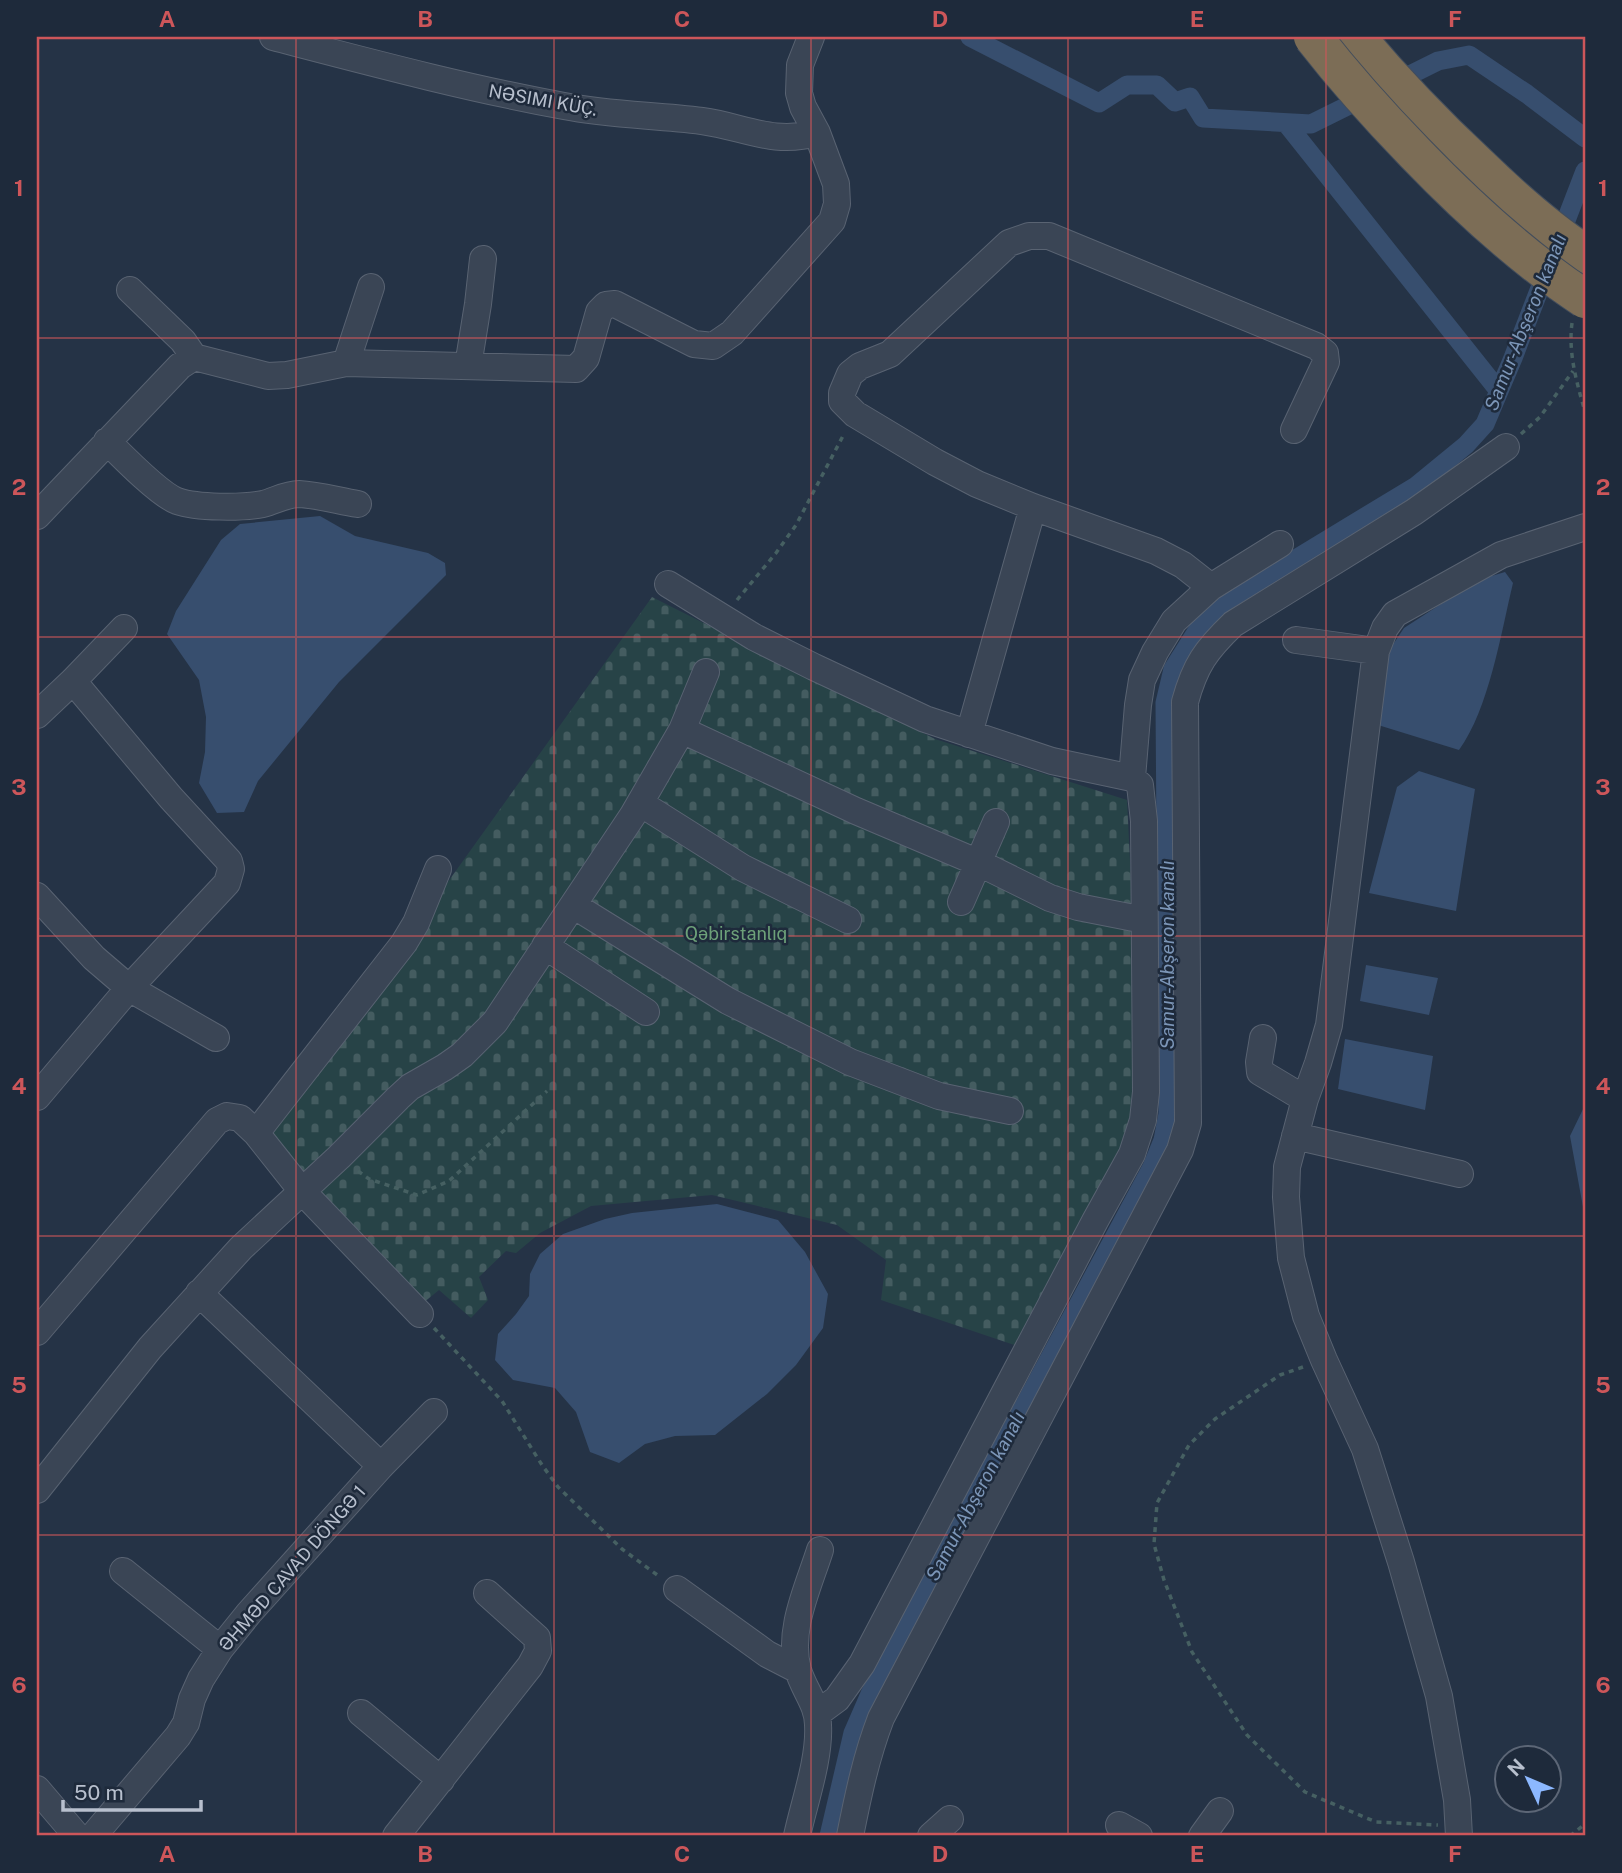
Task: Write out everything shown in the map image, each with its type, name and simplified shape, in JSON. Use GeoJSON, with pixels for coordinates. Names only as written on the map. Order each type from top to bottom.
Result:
{"type":"FeatureCollection","features":[{"type":"Feature","properties":{"kind":"highway"},"geometry":{"type":"LineString","coordinates":[[1313,37],[1360,95],[1449,188],[1479,217],[1561,283],[1579,306]]}},
{"type":"Feature","properties":{"kind":"highway"},"geometry":{"type":"LineString","coordinates":[[1356,37],[1435,125],[1535,217],[1585,254]]}},
{"type":"Feature","properties":{"kind":"highway"},"geometry":{"type":"LineString","coordinates":[[1376,37],[1435,125]]}},
{"type":"Feature","properties":{"kind":"street","name":"NƏSIMI KÜÇ."},"geometry":{"type":"LineString","coordinates":[[273,37],[407,72],[566,107],[704,121],[775,138],[799,138],[817,133]]}},
{"type":"Feature","properties":{"kind":"street"},"geometry":{"type":"LineString","coordinates":[[130,290],[183,341],[194,356],[268,376],[346,363],[576,369],[586,358],[599,312],[606,305],[615,304],[694,344],[713,346],[732,333],[832,221],[837,204],[836,184],[799,93],[800,65],[811,37]]}},
{"type":"Feature","properties":{"kind":"street"},"geometry":{"type":"LineString","coordinates":[[1211,587],[1183,565],[1156,551],[1033,507],[934,462],[855,414],[842,401],[842,393],[850,374],[860,366],[890,354],[1009,243],[1029,236],[1049,236],[1316,346],[1325,353],[1326,362],[1294,430]]}},
{"type":"Feature","properties":{"kind":"street"},"geometry":{"type":"LineString","coordinates":[[468,366],[483,260]]}},
{"type":"Feature","properties":{"kind":"street"},"geometry":{"type":"LineString","coordinates":[[346,363],[371,287]]}},
{"type":"Feature","properties":{"kind":"street"},"geometry":{"type":"LineString","coordinates":[[37,516],[180,366],[194,356]]}},
{"type":"Feature","properties":{"kind":"street"},"geometry":{"type":"LineString","coordinates":[[107,441],[163,493],[177,501],[245,507],[299,494],[358,504]]}},
{"type":"Feature","properties":{"kind":"street"},"geometry":{"type":"LineString","coordinates":[[850,1836],[862,1776],[881,1718],[1180,1150],[1188,1123],[1185,702],[1191,678],[1200,660],[1233,624],[1414,512],[1506,447]]}},
{"type":"Feature","properties":{"kind":"street"},"geometry":{"type":"LineString","coordinates":[[969,734],[1033,507]]}},
{"type":"Feature","properties":{"kind":"street"},"geometry":{"type":"LineString","coordinates":[[1458,1831],[1457,1800],[1439,1696],[1401,1562],[1364,1449],[1306,1316],[1291,1258],[1286,1198],[1287,1167],[1329,1025],[1376,650],[1385,628],[1395,614],[1501,555],[1585,527]]}},
{"type":"Feature","properties":{"kind":"street"},"geometry":{"type":"LineString","coordinates":[[1132,778],[1142,680],[1174,621],[1211,587],[1280,544]]}},
{"type":"Feature","properties":{"kind":"street"},"geometry":{"type":"LineString","coordinates":[[668,584],[754,637],[925,719],[1052,761],[1132,778],[1140,785],[1143,798],[1146,1092],[1143,1120],[1132,1154],[862,1664],[837,1699],[818,1713]]}},
{"type":"Feature","properties":{"kind":"street"},"geometry":{"type":"LineString","coordinates":[[37,715],[124,628]]}},
{"type":"Feature","properties":{"kind":"street"},"geometry":{"type":"LineString","coordinates":[[1296,640],[1376,650]]}},
{"type":"Feature","properties":{"kind":"street"},"geometry":{"type":"LineString","coordinates":[[37,1490],[150,1348],[241,1248],[410,1087],[462,1055],[495,1022],[640,803],[682,730],[706,672]]}},
{"type":"Feature","properties":{"kind":"street"},"geometry":{"type":"LineString","coordinates":[[37,1097],[128,988],[226,883],[231,869],[229,860],[171,798],[73,681]]}},
{"type":"Feature","properties":{"kind":"street"},"geometry":{"type":"LineString","coordinates":[[682,730],[856,811],[979,863],[1050,898],[1144,920]]}},
{"type":"Feature","properties":{"kind":"street"},"geometry":{"type":"LineString","coordinates":[[640,803],[743,868],[848,920]]}},
{"type":"Feature","properties":{"kind":"street"},"geometry":{"type":"LineString","coordinates":[[961,902],[996,822]]}},
{"type":"Feature","properties":{"kind":"street"},"geometry":{"type":"LineString","coordinates":[[256,1133],[404,943],[416,923],[438,869]]}},
{"type":"Feature","properties":{"kind":"street"},"geometry":{"type":"LineString","coordinates":[[37,896],[94,958],[128,988],[216,1038]]}},
{"type":"Feature","properties":{"kind":"street"},"geometry":{"type":"LineString","coordinates":[[573,905],[728,1002],[839,1056],[939,1096],[1010,1111]]}},
{"type":"Feature","properties":{"kind":"street"},"geometry":{"type":"LineString","coordinates":[[545,946],[646,1012]]}},
{"type":"Feature","properties":{"kind":"street"},"geometry":{"type":"LineString","coordinates":[[1263,1038],[1260,1072],[1305,1099]]}},
{"type":"Feature","properties":{"kind":"street"},"geometry":{"type":"LineString","coordinates":[[37,1332],[217,1121],[227,1116],[240,1118],[256,1133],[302,1191],[420,1314]]}},
{"type":"Feature","properties":{"kind":"street"},"geometry":{"type":"LineString","coordinates":[[1295,1136],[1460,1174]]}},
{"type":"Feature","properties":{"kind":"street"},"geometry":{"type":"LineString","coordinates":[[199,1293],[381,1466]]}},
{"type":"Feature","properties":{"kind":"street","name":"ƏHMƏD CAVAD DÖNGƏ 1"},"geometry":{"type":"LineString","coordinates":[[93,1836],[178,1736],[186,1723],[201,1679],[220,1649],[381,1466],[434,1412]]}},
{"type":"Feature","properties":{"kind":"street"},"geometry":{"type":"LineString","coordinates":[[797,1836],[819,1729],[818,1713],[798,1670],[796,1626],[820,1550]]}},
{"type":"Feature","properties":{"kind":"street"},"geometry":{"type":"LineString","coordinates":[[123,1571],[220,1649]]}},
{"type":"Feature","properties":{"kind":"street"},"geometry":{"type":"LineString","coordinates":[[677,1590],[767,1654],[798,1670]]}},
{"type":"Feature","properties":{"kind":"street"},"geometry":{"type":"LineString","coordinates":[[396,1836],[530,1666],[538,1651],[537,1638],[487,1592]]}},
{"type":"Feature","properties":{"kind":"street"},"geometry":{"type":"LineString","coordinates":[[361,1713],[441,1780]]}},
{"type":"Feature","properties":{"kind":"street"},"geometry":{"type":"LineString","coordinates":[[37,1788],[77,1836]]}},
{"type":"Feature","properties":{"kind":"street"},"geometry":{"type":"LineString","coordinates":[[1202,1836],[1220,1811]]}},
{"type":"Feature","properties":{"kind":"path"},"geometry":{"type":"LineString","coordinates":[[1579,306],[1570,336],[1573,371],[1585,412]]}},
{"type":"Feature","properties":{"kind":"path"},"geometry":{"type":"LineString","coordinates":[[1506,447],[1540,417],[1573,371]]}},
{"type":"Feature","properties":{"kind":"path"},"geometry":{"type":"LineString","coordinates":[[722,617],[796,525],[855,414]]}},
{"type":"Feature","properties":{"kind":"path"},"geometry":{"type":"LineString","coordinates":[[339,1157],[369,1179],[417,1195],[449,1181],[547,1091]]}},
{"type":"Feature","properties":{"kind":"path"},"geometry":{"type":"LineString","coordinates":[[420,1314],[502,1401],[558,1487],[622,1549],[677,1590]]}},
{"type":"Feature","properties":{"kind":"path"},"geometry":{"type":"LineString","coordinates":[[1324,1360],[1280,1375],[1215,1419],[1189,1445],[1157,1503],[1154,1544],[1164,1580],[1192,1652],[1219,1693],[1247,1735],[1305,1792],[1376,1822],[1458,1831]]}},
{"type":"Feature","properties":{"kind":"path"},"geometry":{"type":"LineString","coordinates":[[1570,1836],[1585,1824]]}},
{"type":"Feature","properties":{"kind":"green space","name":"Qəbirstanlıq"},"geometry":{"type":"Polygon","coordinates":[[[652,597],[935,739],[1127,800],[1139,1045],[1133,1135],[1020,1347],[881,1300],[886,1260],[837,1225],[712,1195],[591,1206],[540,1233],[516,1253],[506,1251],[479,1277],[488,1300],[471,1318],[439,1290],[423,1303],[315,1193],[268,1133],[652,597]]]}},
{"type":"Feature","properties":{"kind":"water"},"geometry":{"type":"Polygon","coordinates":[[[320,516],[355,536],[428,553],[445,563],[446,575],[339,682],[258,781],[244,812],[217,813],[199,783],[205,752],[206,717],[199,680],[167,634],[176,611],[221,540],[240,524],[320,516]]]}},
{"type":"Feature","properties":{"kind":"water"},"geometry":{"type":"Polygon","coordinates":[[[1505,572],[1513,583],[1493,670],[1478,714],[1459,750],[1378,725],[1390,649],[1404,628],[1478,580],[1505,572]]]}},
{"type":"Feature","properties":{"kind":"water"},"geometry":{"type":"Polygon","coordinates":[[[1419,771],[1475,789],[1456,911],[1369,893],[1397,787],[1419,771]]]}},
{"type":"Feature","properties":{"kind":"water"},"geometry":{"type":"Polygon","coordinates":[[[1366,965],[1438,978],[1429,1015],[1360,1001],[1366,965]]]}},
{"type":"Feature","properties":{"kind":"water"},"geometry":{"type":"Polygon","coordinates":[[[1345,1039],[1433,1056],[1425,1110],[1338,1089],[1345,1039]]]}},
{"type":"Feature","properties":{"kind":"water"},"geometry":{"type":"Polygon","coordinates":[[[1585,1105],[1585,1218],[1570,1136],[1585,1105]]]}},
{"type":"Feature","properties":{"kind":"water"},"geometry":{"type":"Polygon","coordinates":[[[717,1204],[778,1220],[805,1252],[828,1294],[823,1328],[796,1365],[767,1394],[715,1435],[675,1436],[645,1444],[619,1463],[590,1452],[576,1412],[555,1388],[513,1380],[495,1360],[498,1334],[529,1296],[530,1274],[540,1254],[563,1234],[605,1219],[632,1213],[717,1204]]]}},
{"type":"Feature","properties":{"kind":"waterway"},"geometry":{"type":"LineString","coordinates":[[970,37],[1099,103],[1127,85],[1157,85],[1175,102],[1190,97],[1203,118],[1311,124],[1438,61],[1469,55],[1585,138]]}},
{"type":"Feature","properties":{"kind":"waterway"},"geometry":{"type":"LineString","coordinates":[[1286,123],[1499,391]]}},
{"type":"Feature","properties":{"kind":"waterway","name":"Samur-Abşeron kanalı"},"geometry":{"type":"LineString","coordinates":[[829,1836],[853,1733],[870,1694],[1152,1167],[1163,1140],[1168,1114],[1165,703],[1173,669],[1202,623],[1228,600],[1416,486],[1466,445],[1485,424],[1585,171]]}}]}
